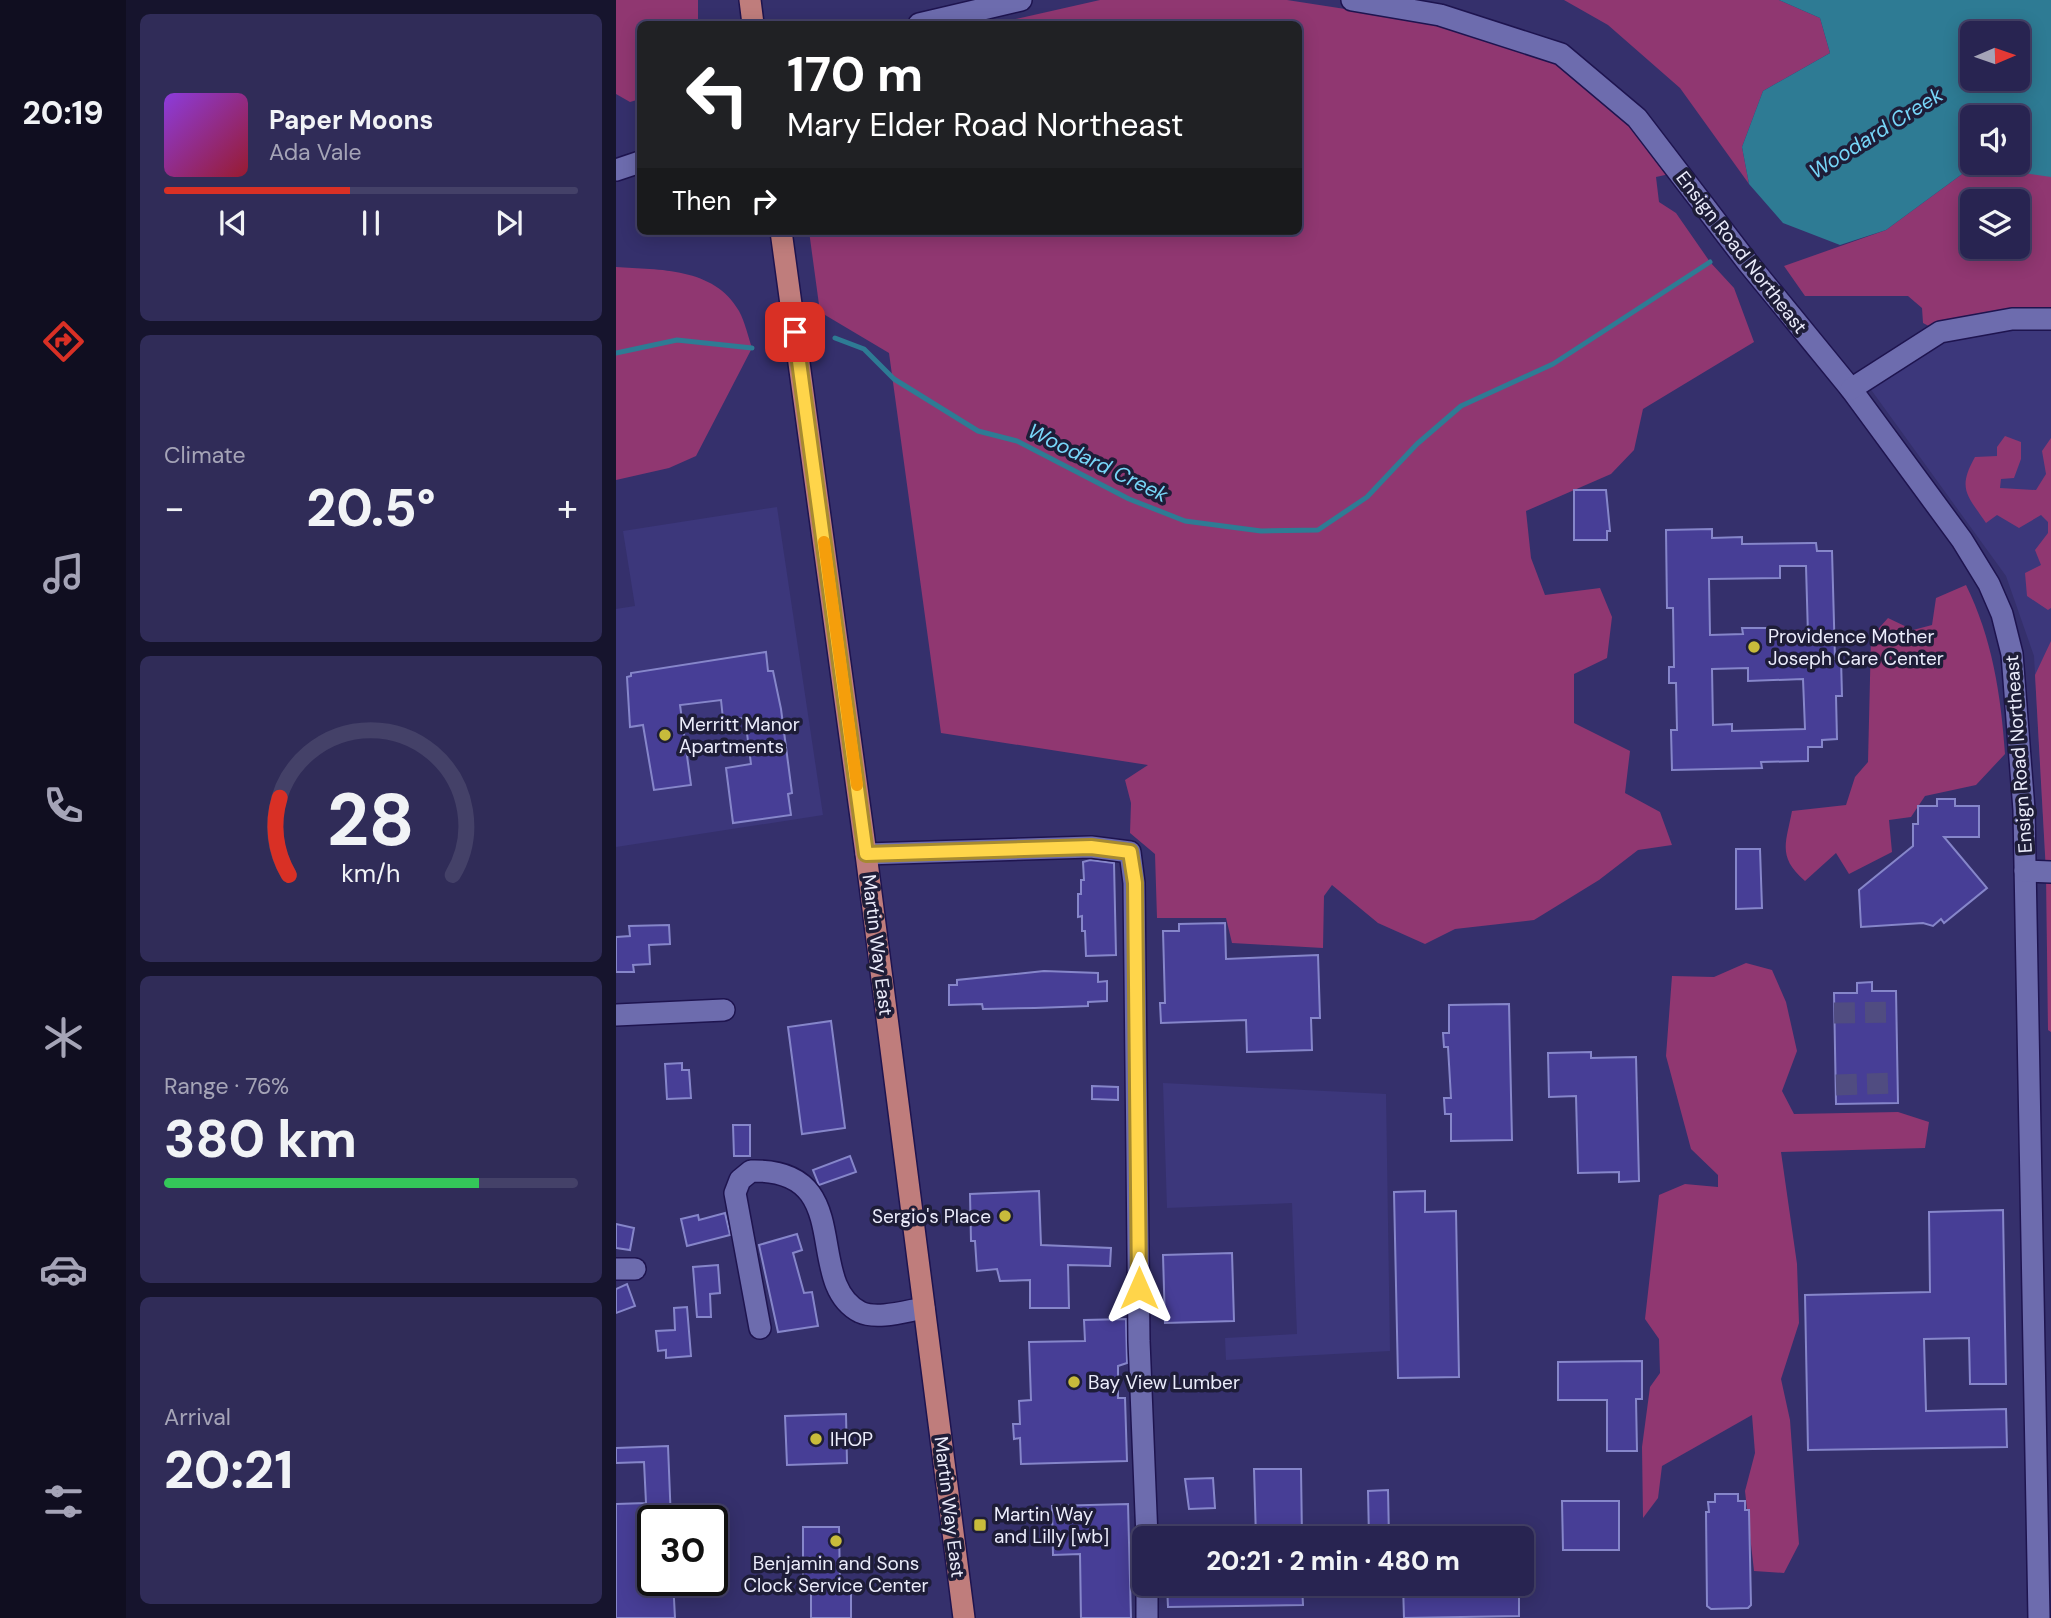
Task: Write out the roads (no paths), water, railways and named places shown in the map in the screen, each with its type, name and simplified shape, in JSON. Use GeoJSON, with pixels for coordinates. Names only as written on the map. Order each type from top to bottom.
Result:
{"type":"FeatureCollection","features":[{"type":"Feature","properties":{"kind":"main road"},"geometry":{"type":"LineString","coordinates":[[750,0],[753,21]]}},
{"type":"Feature","properties":{"kind":"main road","name":"Martin Way East"},"geometry":{"type":"LineString","coordinates":[[782,235],[866,854],[964,1618]]}},
{"type":"Feature","properties":{"kind":"street"},"geometry":{"type":"LineString","coordinates":[[932,21],[1021,0]]}},
{"type":"Feature","properties":{"kind":"street","name":"Ensign Road Northeast"},"geometry":{"type":"LineString","coordinates":[[1352,0],[1440,15],[1562,54],[1637,118],[1748,263],[1851,389],[1962,540],[2002,614],[2012,654],[2017,691],[2025,872],[2039,1618]]}},
{"type":"Feature","properties":{"kind":"street"},"geometry":{"type":"LineString","coordinates":[[616,170],[637,163]]}},
{"type":"Feature","properties":{"kind":"street"},"geometry":{"type":"LineString","coordinates":[[1851,389],[1940,332],[2012,319],[2051,319]]}},
{"type":"Feature","properties":{"kind":"street"},"geometry":{"type":"LineString","coordinates":[[866,854],[1091,847],[1130,852],[1135,883],[1139,1345],[1147,1526]]}},
{"type":"Feature","properties":{"kind":"street"},"geometry":{"type":"LineString","coordinates":[[2025,872],[2051,872]]}},
{"type":"Feature","properties":{"kind":"street"},"geometry":{"type":"LineString","coordinates":[[616,1015],[724,1010]]}},
{"type":"Feature","properties":{"kind":"street"},"geometry":{"type":"LineString","coordinates":[[760,1328],[735,1193],[740,1180],[751,1171],[781,1173],[810,1192],[818,1208],[834,1272],[848,1302],[862,1313],[879,1314],[924,1308]]}},
{"type":"Feature","properties":{"kind":"street"},"geometry":{"type":"LineString","coordinates":[[1147,1596],[1147,1618]]}},
{"type":"Feature","properties":{"kind":"water"},"geometry":{"type":"Polygon","coordinates":[[[1779,0],[2051,0],[2051,177],[2030,174],[2030,105],[1960,105],[1961,175],[1886,230],[1840,245],[1783,223],[1749,184],[1742,147],[1763,91],[1830,53],[1820,18],[1779,0]]]}},
{"type":"Feature","properties":{"kind":"waterway","name":"Woodard Creek"},"geometry":{"type":"LineString","coordinates":[[835,338],[864,349],[894,379],[978,431],[1017,441],[1129,499],[1185,521],[1261,531],[1318,530],[1367,497],[1417,444],[1461,406],[1553,364],[1710,262]]}},
{"type":"Feature","properties":{"kind":"waterway","name":"Woodard Creek"},"geometry":{"type":"LineString","coordinates":[[616,353],[677,340],[752,348]]}},
{"type":"Feature","properties":{"kind":"tunnel"},"geometry":{"type":"LineString","coordinates":[[1834,1013],[1896,1012]]}},
{"type":"Feature","properties":{"kind":"tunnel"},"geometry":{"type":"LineString","coordinates":[[1836,1085],[1897,1083]]}},
{"type":"Feature","properties":{"kind":"place","name":"Providence Mother Joseph Care Center"},"geometry":{"type":"Point","coordinates":[1754,647]}},
{"type":"Feature","properties":{"kind":"place","name":"Merritt Manor Apartments"},"geometry":{"type":"Point","coordinates":[665,735]}},
{"type":"Feature","properties":{"kind":"place","name":"Sergio's Place"},"geometry":{"type":"Point","coordinates":[1005,1216]}},
{"type":"Feature","properties":{"kind":"place","name":"Bay View Lumber"},"geometry":{"type":"Point","coordinates":[1074,1382]}},
{"type":"Feature","properties":{"kind":"place","name":"IHOP"},"geometry":{"type":"Point","coordinates":[816,1439]}},
{"type":"Feature","properties":{"kind":"place","name":"Martin Way and Lilly [wb]"},"geometry":{"type":"Point","coordinates":[980,1525]}},
{"type":"Feature","properties":{"kind":"place","name":"Benjamin and Sons Clock Service Center"},"geometry":{"type":"Point","coordinates":[836,1541]}}]}
